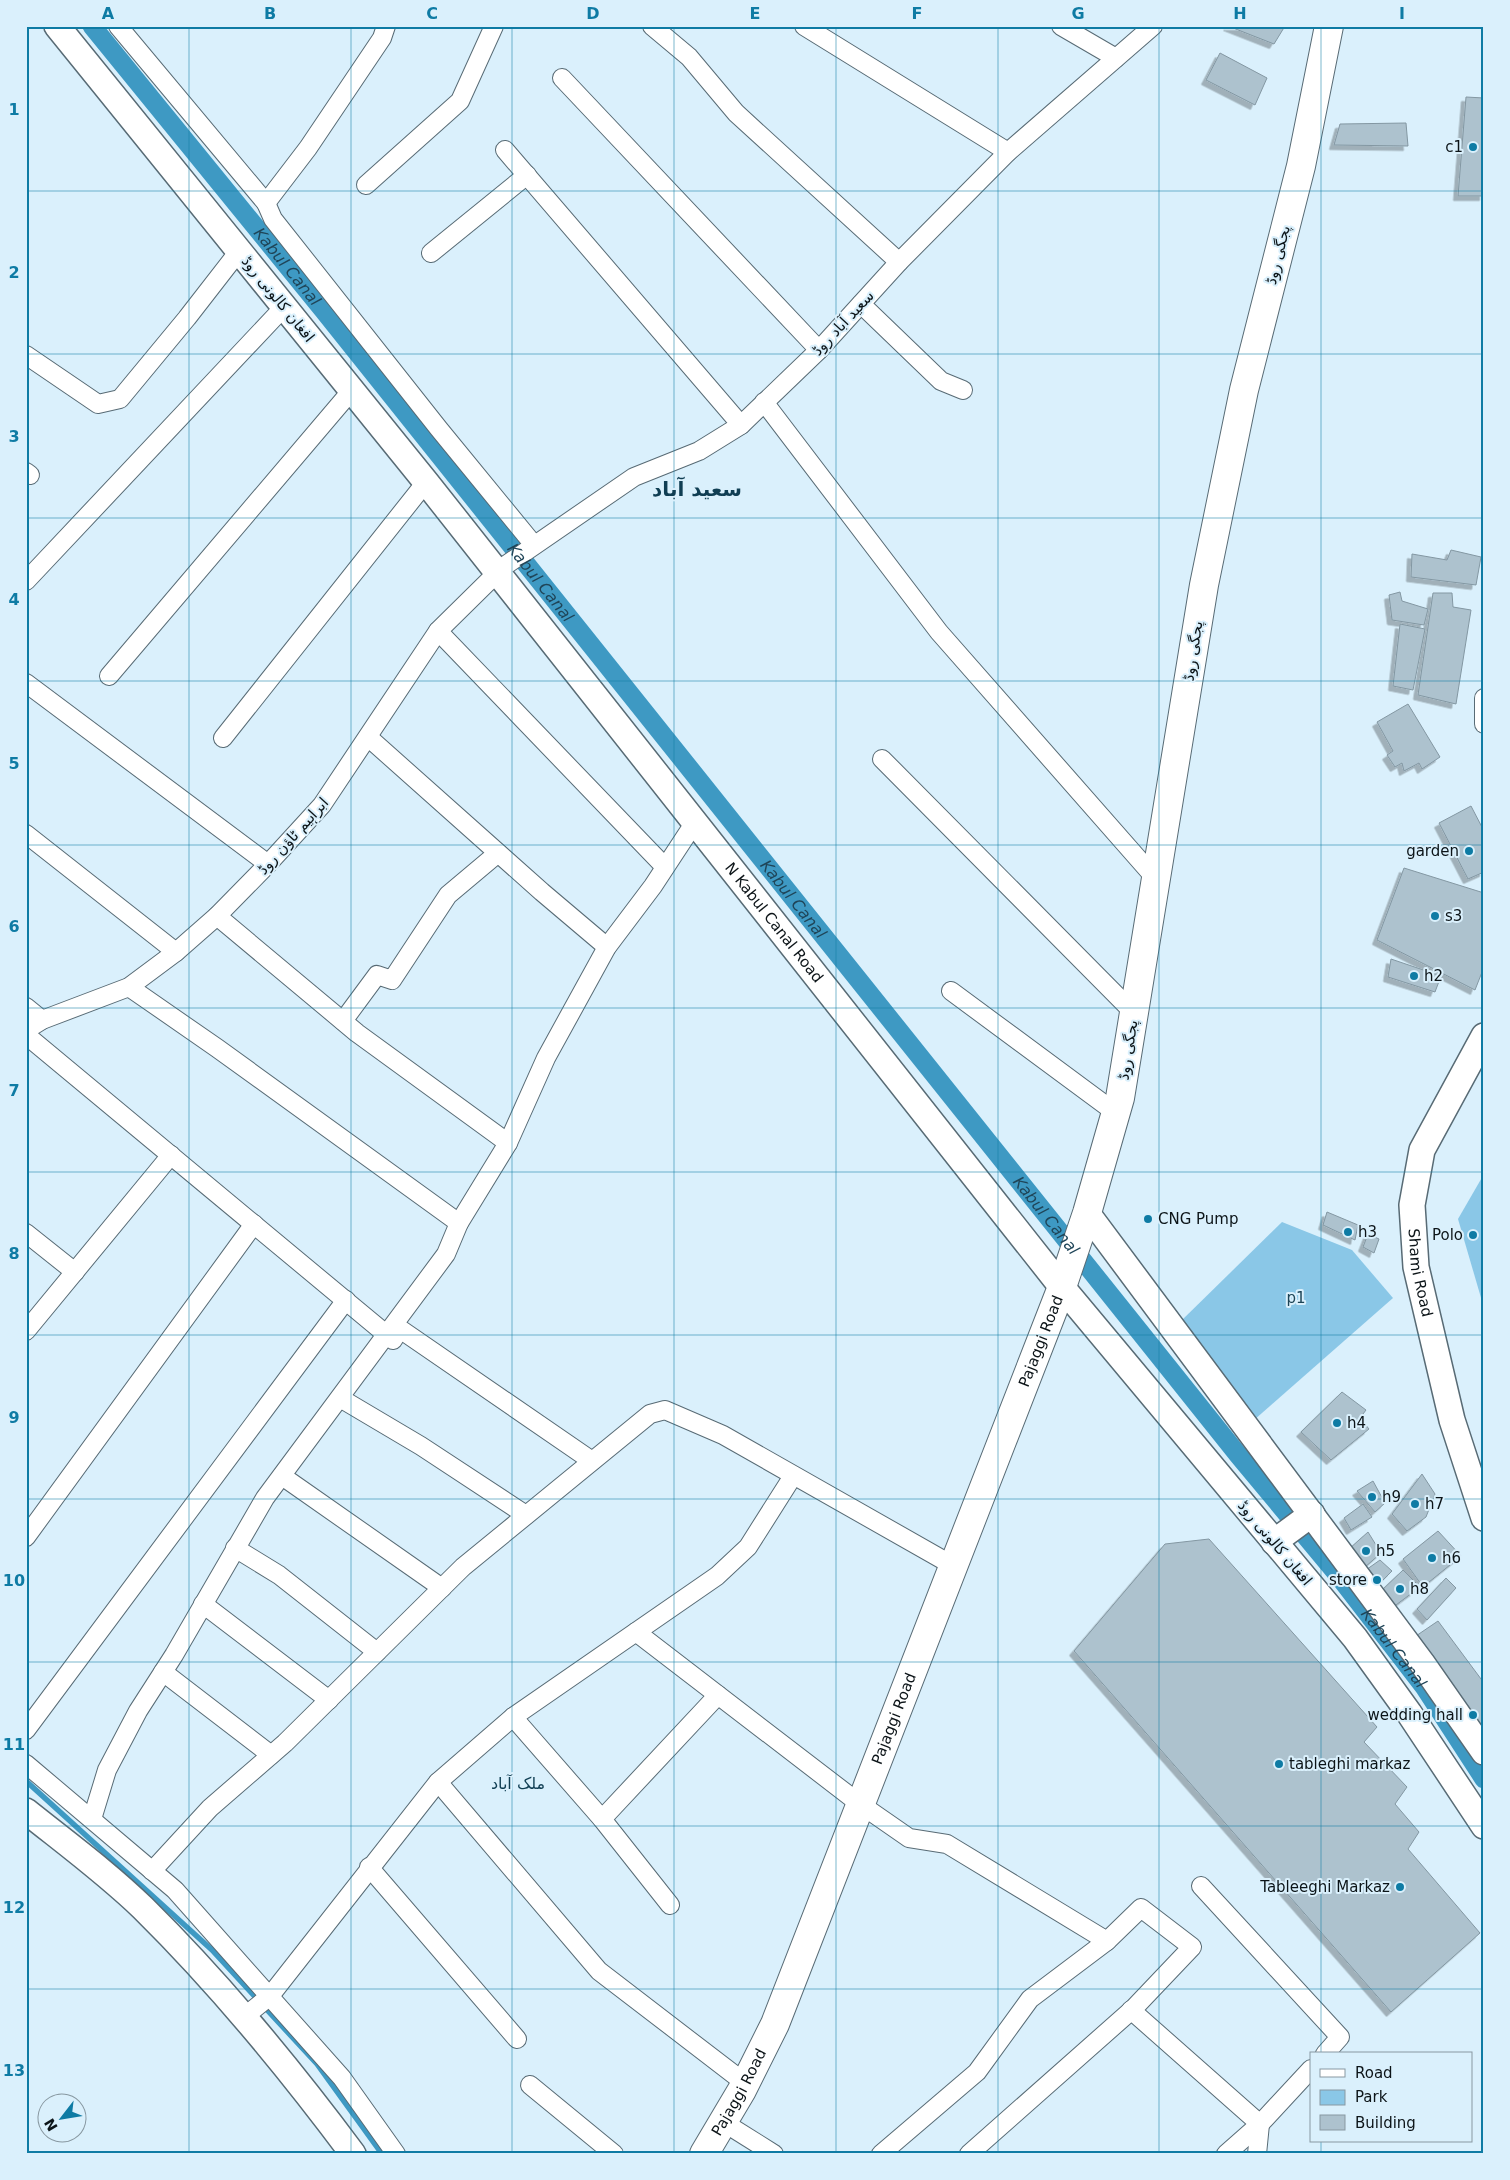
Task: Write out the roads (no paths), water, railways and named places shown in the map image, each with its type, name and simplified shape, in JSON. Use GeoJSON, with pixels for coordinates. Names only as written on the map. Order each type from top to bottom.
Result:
{"type":"FeatureCollection","features":[{"type":"Feature","properties":{"kind":"main road","name":"افغان کالونی روڈ"},"geometry":{"type":"LineString","coordinates":[[56,26],[426,482],[501,570]]}},
{"type":"Feature","properties":{"kind":"main road","name":"پجگی روڈ"},"geometry":{"type":"LineString","coordinates":[[1060,1280],[1084,1222],[1116,1113],[1204,585],[1244,390],[1301,166],[1329,26]]}},
{"type":"Feature","properties":{"kind":"main road","name":"N Kabul Canal Road"},"geometry":{"type":"LineString","coordinates":[[501,570],[695,822],[1060,1280]]}},
{"type":"Feature","properties":{"kind":"main road","name":"Shami Road"},"geometry":{"type":"LineString","coordinates":[[1484,1036],[1422,1150],[1412,1205],[1416,1267],[1452,1420],[1484,1518]]}},
{"type":"Feature","properties":{"kind":"main road"},"geometry":{"type":"LineString","coordinates":[[1084,1222],[1292,1528],[1422,1663],[1484,1752]]}},
{"type":"Feature","properties":{"kind":"main road","name":"افغان کالونی روڈ"},"geometry":{"type":"LineString","coordinates":[[1060,1280],[1292,1528],[1354,1638],[1409,1713],[1484,1826]]}},
{"type":"Feature","properties":{"kind":"main road","name":"Pajaggi Road"},"geometry":{"type":"LineString","coordinates":[[704,2154],[745,2083],[775,2024],[1060,1280]]}},
{"type":"Feature","properties":{"kind":"main road"},"geometry":{"type":"LineString","coordinates":[[26,1811],[143,1908],[246,2016],[353,2154]]}},
{"type":"Feature","properties":{"kind":"street"},"geometry":{"type":"LineString","coordinates":[[118,26],[266,203],[273,218],[420,406],[534,544]]}},
{"type":"Feature","properties":{"kind":"street"},"geometry":{"type":"LineString","coordinates":[[266,203],[308,148],[382,38],[386,26]]}},
{"type":"Feature","properties":{"kind":"street"},"geometry":{"type":"LineString","coordinates":[[366,185],[460,101],[494,26]]}},
{"type":"Feature","properties":{"kind":"street"},"geometry":{"type":"LineString","coordinates":[[652,26],[689,57],[736,113],[899,262]]}},
{"type":"Feature","properties":{"kind":"street"},"geometry":{"type":"LineString","coordinates":[[804,26],[1008,152]]}},
{"type":"Feature","properties":{"kind":"street"},"geometry":{"type":"LineString","coordinates":[[1061,26],[1116,58]]}},
{"type":"Feature","properties":{"kind":"street","name":"سعید آباد روڈ"},"geometry":{"type":"LineString","coordinates":[[501,570],[534,544],[634,477],[699,451],[741,425],[819,350],[899,262],[1008,152],[1153,26]]}},
{"type":"Feature","properties":{"kind":"street"},"geometry":{"type":"LineString","coordinates":[[562,78],[819,350]]}},
{"type":"Feature","properties":{"kind":"street"},"geometry":{"type":"LineString","coordinates":[[505,150],[741,425]]}},
{"type":"Feature","properties":{"kind":"street"},"geometry":{"type":"LineString","coordinates":[[431,253],[527,175]]}},
{"type":"Feature","properties":{"kind":"street"},"geometry":{"type":"LineString","coordinates":[[26,355],[98,404],[120,399],[187,318],[239,250]]}},
{"type":"Feature","properties":{"kind":"street"},"geometry":{"type":"LineString","coordinates":[[861,304],[941,380],[963,390]]}},
{"type":"Feature","properties":{"kind":"street"},"geometry":{"type":"LineString","coordinates":[[26,581],[284,307]]}},
{"type":"Feature","properties":{"kind":"street"},"geometry":{"type":"LineString","coordinates":[[109,676],[352,390]]}},
{"type":"Feature","properties":{"kind":"street"},"geometry":{"type":"LineString","coordinates":[[764,402],[939,632],[1156,879]]}},
{"type":"Feature","properties":{"kind":"street"},"geometry":{"type":"LineString","coordinates":[[223,738],[426,482]]}},
{"type":"Feature","properties":{"kind":"street","name":"ابراہیم ٹاؤن روڈ"},"geometry":{"type":"LineString","coordinates":[[26,1030],[42,1020],[129,987],[176,952],[217,916],[322,805],[438,631],[501,570]]}},
{"type":"Feature","properties":{"kind":"street"},"geometry":{"type":"LineString","coordinates":[[438,631],[666,867]]}},
{"type":"Feature","properties":{"kind":"street"},"geometry":{"type":"LineString","coordinates":[[26,683],[268,864]]}},
{"type":"Feature","properties":{"kind":"street"},"geometry":{"type":"LineString","coordinates":[[1484,698],[1482,710],[1484,724]]}},
{"type":"Feature","properties":{"kind":"street"},"geometry":{"type":"LineString","coordinates":[[368,738],[607,947]]}},
{"type":"Feature","properties":{"kind":"street"},"geometry":{"type":"LineString","coordinates":[[882,759],[1134,1014]]}},
{"type":"Feature","properties":{"kind":"street"},"geometry":{"type":"LineString","coordinates":[[92,1820],[107,1770],[138,1711],[163,1672],[265,1498],[446,1254],[459,1223],[508,1143],[546,1058],[607,947],[666,867],[695,822]]}},
{"type":"Feature","properties":{"kind":"street"},"geometry":{"type":"LineString","coordinates":[[26,834],[176,952]]}},
{"type":"Feature","properties":{"kind":"street"},"geometry":{"type":"LineString","coordinates":[[343,1021],[377,974],[392,980],[448,895],[498,853]]}},
{"type":"Feature","properties":{"kind":"street"},"geometry":{"type":"LineString","coordinates":[[217,916],[343,1021],[508,1143]]}},
{"type":"Feature","properties":{"kind":"street"},"geometry":{"type":"LineString","coordinates":[[129,987],[217,1048],[459,1223]]}},
{"type":"Feature","properties":{"kind":"street"},"geometry":{"type":"LineString","coordinates":[[951,991],[1116,1113]]}},
{"type":"Feature","properties":{"kind":"street"},"geometry":{"type":"LineString","coordinates":[[26,1007],[42,1020]]}},
{"type":"Feature","properties":{"kind":"street"},"geometry":{"type":"LineString","coordinates":[[26,1035],[393,1340],[400,1329],[592,1461]]}},
{"type":"Feature","properties":{"kind":"street"},"geometry":{"type":"LineString","coordinates":[[26,1331],[171,1155]]}},
{"type":"Feature","properties":{"kind":"street"},"geometry":{"type":"LineString","coordinates":[[26,1537],[254,1224]]}},
{"type":"Feature","properties":{"kind":"street"},"geometry":{"type":"LineString","coordinates":[[26,1233],[75,1272]]}},
{"type":"Feature","properties":{"kind":"street"},"geometry":{"type":"LineString","coordinates":[[26,1730],[346,1300]]}},
{"type":"Feature","properties":{"kind":"street"},"geometry":{"type":"LineString","coordinates":[[340,1398],[421,1446],[526,1515]]}},
{"type":"Feature","properties":{"kind":"street"},"geometry":{"type":"LineString","coordinates":[[152,1871],[210,1808],[271,1755],[329,1700],[463,1567],[650,1414],[666,1410],[723,1435],[952,1565]]}},
{"type":"Feature","properties":{"kind":"street"},"geometry":{"type":"LineString","coordinates":[[282,1476],[442,1588]]}},
{"type":"Feature","properties":{"kind":"street"},"geometry":{"type":"LineString","coordinates":[[246,2016],[267,1998],[438,1782],[513,1718],[717,1576],[748,1547],[793,1476]]}},
{"type":"Feature","properties":{"kind":"street"},"geometry":{"type":"LineString","coordinates":[[235,1548],[278,1575],[377,1652]]}},
{"type":"Feature","properties":{"kind":"street"},"geometry":{"type":"LineString","coordinates":[[203,1604],[329,1700]]}},
{"type":"Feature","properties":{"kind":"street"},"geometry":{"type":"LineString","coordinates":[[636,1632],[860,1804],[909,1838],[948,1844],[1107,1941]]}},
{"type":"Feature","properties":{"kind":"street"},"geometry":{"type":"LineString","coordinates":[[163,1672],[271,1755]]}},
{"type":"Feature","properties":{"kind":"street"},"geometry":{"type":"LineString","coordinates":[[602,1819],[718,1695]]}},
{"type":"Feature","properties":{"kind":"street"},"geometry":{"type":"LineString","coordinates":[[513,1718],[602,1819],[670,1905]]}},
{"type":"Feature","properties":{"kind":"street"},"geometry":{"type":"LineString","coordinates":[[26,1764],[175,1890],[267,1998],[342,2078],[396,2154]]}},
{"type":"Feature","properties":{"kind":"street"},"geometry":{"type":"LineString","coordinates":[[438,1782],[599,1971],[745,2083]]}},
{"type":"Feature","properties":{"kind":"street"},"geometry":{"type":"LineString","coordinates":[[369,1867],[517,2039]]}},
{"type":"Feature","properties":{"kind":"street"},"geometry":{"type":"LineString","coordinates":[[1201,1886],[1340,2037],[1327,2052]]}},
{"type":"Feature","properties":{"kind":"street"},"geometry":{"type":"LineString","coordinates":[[881,2154],[977,2072],[1030,1999],[1107,1941],[1141,1908],[1192,1947],[1131,2010],[976,2151]]}},
{"type":"Feature","properties":{"kind":"street"},"geometry":{"type":"LineString","coordinates":[[1131,2010],[1260,2124]]}},
{"type":"Feature","properties":{"kind":"street"},"geometry":{"type":"LineString","coordinates":[[1226,2154],[1260,2124],[1310,2069]]}},
{"type":"Feature","properties":{"kind":"street"},"geometry":{"type":"LineString","coordinates":[[530,2085],[614,2154]]}},
{"type":"Feature","properties":{"kind":"street"},"geometry":{"type":"LineString","coordinates":[[723,2122],[774,2154]]}},
{"type":"Feature","properties":{"kind":"street"},"geometry":{"type":"LineString","coordinates":[[1257,2154],[1260,2124]]}},
{"type":"Feature","properties":{"kind":"waterway","name":"Kabul Canal"},"geometry":{"type":"LineString","coordinates":[[92,26],[324,311],[1239,1456],[1337,1574],[1425,1688],[1484,1779]]}},
{"type":"Feature","properties":{"kind":"waterway"},"geometry":{"type":"LineString","coordinates":[[26,1781],[212,1950],[317,2064],[382,2154]]}},
{"type":"Feature","properties":{"kind":"place","name":"c1"},"geometry":{"type":"Point","coordinates":[1473,147]}},
{"type":"Feature","properties":{"kind":"place","name":"garden"},"geometry":{"type":"Point","coordinates":[1469,851]}},
{"type":"Feature","properties":{"kind":"place","name":"s3"},"geometry":{"type":"Point","coordinates":[1435,916]}},
{"type":"Feature","properties":{"kind":"place","name":"h2"},"geometry":{"type":"Point","coordinates":[1414,976]}},
{"type":"Feature","properties":{"kind":"place","name":"CNG Pump"},"geometry":{"type":"Point","coordinates":[1148,1219]}},
{"type":"Feature","properties":{"kind":"place","name":"h3"},"geometry":{"type":"Point","coordinates":[1348,1232]}},
{"type":"Feature","properties":{"kind":"place","name":"Polo"},"geometry":{"type":"Point","coordinates":[1473,1235]}},
{"type":"Feature","properties":{"kind":"place","name":"h4"},"geometry":{"type":"Point","coordinates":[1337,1423]}},
{"type":"Feature","properties":{"kind":"place","name":"h9"},"geometry":{"type":"Point","coordinates":[1372,1497]}},
{"type":"Feature","properties":{"kind":"place","name":"h7"},"geometry":{"type":"Point","coordinates":[1415,1504]}},
{"type":"Feature","properties":{"kind":"place","name":"h5"},"geometry":{"type":"Point","coordinates":[1366,1551]}},
{"type":"Feature","properties":{"kind":"place","name":"h6"},"geometry":{"type":"Point","coordinates":[1432,1558]}},
{"type":"Feature","properties":{"kind":"place","name":"store"},"geometry":{"type":"Point","coordinates":[1377,1580]}},
{"type":"Feature","properties":{"kind":"place","name":"h8"},"geometry":{"type":"Point","coordinates":[1400,1589]}},
{"type":"Feature","properties":{"kind":"place","name":"wedding hall"},"geometry":{"type":"Point","coordinates":[1473,1715]}},
{"type":"Feature","properties":{"kind":"place","name":"tableghi markaz"},"geometry":{"type":"Point","coordinates":[1279,1764]}},
{"type":"Feature","properties":{"kind":"place","name":"Tableeghi Markaz"},"geometry":{"type":"Point","coordinates":[1400,1887]}},
{"type":"Feature","properties":{"kind":"district","name":"سعید آباد"},"geometry":{"type":"Point","coordinates":[697,489]}},
{"type":"Feature","properties":{"kind":"district","name":"ملک آباد"},"geometry":{"type":"Point","coordinates":[518,1783]}},
{"type":"Feature","properties":{"kind":"park label","name":"p1"},"geometry":{"type":"Point","coordinates":[1296,1298]}}]}
